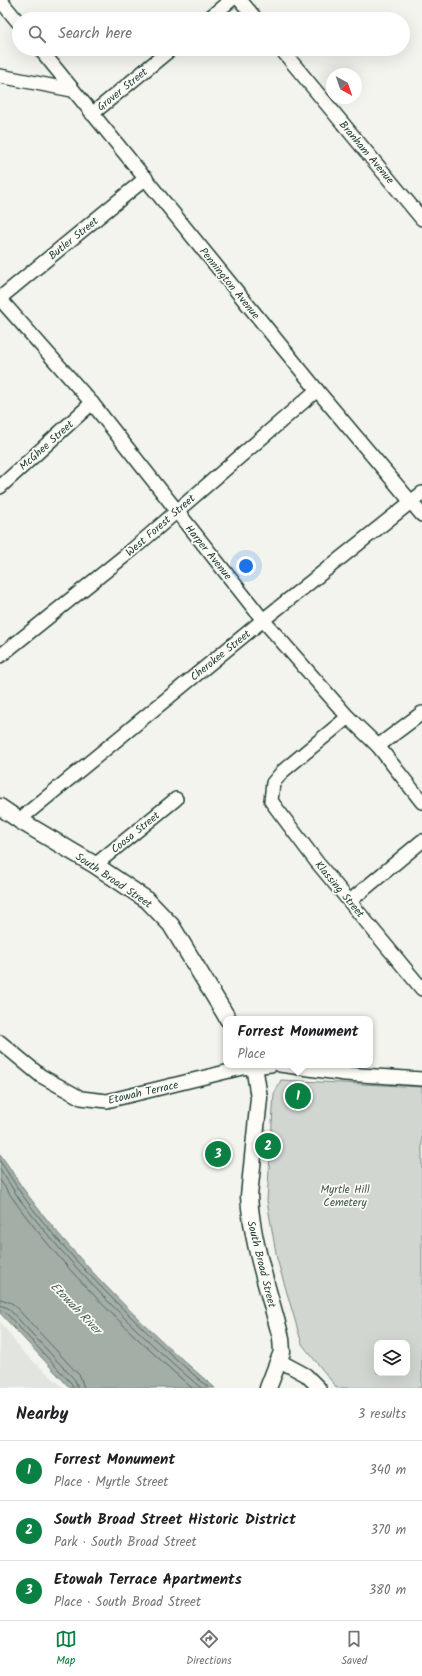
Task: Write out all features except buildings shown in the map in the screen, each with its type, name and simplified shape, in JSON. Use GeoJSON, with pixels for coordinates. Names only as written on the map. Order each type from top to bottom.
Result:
{"type":"FeatureCollection","features":[{"type":"Feature","properties":{"kind":"main road","name":"South Broad Street"},"geometry":{"type":"LineString","coordinates":[[0,807],[95,865],[147,900],[171,925],[226,1016]]}},
{"type":"Feature","properties":{"kind":"main road","name":"South Broad Street"},"geometry":{"type":"LineString","coordinates":[[260,1068],[259,1098],[249,1196],[250,1211],[254,1238],[281,1338],[282,1352],[280,1361],[268,1388]]}},
{"type":"Feature","properties":{"kind":"street"},"geometry":{"type":"LineString","coordinates":[[0,0],[12,15]]}},
{"type":"Feature","properties":{"kind":"street"},"geometry":{"type":"LineString","coordinates":[[216,12],[231,0]]}},
{"type":"Feature","properties":{"kind":"street"},"geometry":{"type":"LineString","coordinates":[[240,0],[250,12]]}},
{"type":"Feature","properties":{"kind":"street","name":"Pennington Avenue"},"geometry":{"type":"LineString","coordinates":[[45,56],[317,390],[422,515]]}},
{"type":"Feature","properties":{"kind":"street","name":"Grover Street"},"geometry":{"type":"LineString","coordinates":[[92,114],[162,56]]}},
{"type":"Feature","properties":{"kind":"street","name":"Branham Avenue"},"geometry":{"type":"LineString","coordinates":[[287,56],[422,218]]}},
{"type":"Feature","properties":{"kind":"street"},"geometry":{"type":"LineString","coordinates":[[0,76],[72,90]]}},
{"type":"Feature","properties":{"kind":"street","name":"Butler Street"},"geometry":{"type":"LineString","coordinates":[[0,298],[146,178]]}},
{"type":"Feature","properties":{"kind":"street","name":"Harper Avenue"},"geometry":{"type":"LineString","coordinates":[[0,298],[92,403],[263,620],[348,717],[378,746],[422,802]]}},
{"type":"Feature","properties":{"kind":"street","name":"West Forest Street"},"geometry":{"type":"LineString","coordinates":[[0,656],[132,550],[317,390]]}},
{"type":"Feature","properties":{"kind":"street","name":"McGhee Street"},"geometry":{"type":"LineString","coordinates":[[0,487],[92,403]]}},
{"type":"Feature","properties":{"kind":"street","name":"Cherokee Street"},"geometry":{"type":"LineString","coordinates":[[19,820],[263,620],[422,493]]}},
{"type":"Feature","properties":{"kind":"street"},"geometry":{"type":"LineString","coordinates":[[378,746],[422,713]]}},
{"type":"Feature","properties":{"kind":"street","name":"Klassing Street"},"geometry":{"type":"LineString","coordinates":[[348,717],[283,771],[273,783],[272,801],[316,861],[422,989]]}},
{"type":"Feature","properties":{"kind":"street","name":"Coosa Street"},"geometry":{"type":"LineString","coordinates":[[95,865],[176,799]]}},
{"type":"Feature","properties":{"kind":"street"},"geometry":{"type":"LineString","coordinates":[[350,901],[422,841]]}},
{"type":"Feature","properties":{"kind":"street","name":"Etowah Terrace"},"geometry":{"type":"LineString","coordinates":[[0,1042],[41,1076],[75,1095],[81,1098],[107,1101],[247,1068]]}},
{"type":"Feature","properties":{"kind":"street"},"geometry":{"type":"LineString","coordinates":[[302,1068],[345,1074],[422,1080]]}},
{"type":"Feature","properties":{"kind":"street"},"geometry":{"type":"LineString","coordinates":[[280,1361],[306,1375],[319,1388]]}},
{"type":"Feature","properties":{"kind":"shaded area"},"geometry":{"type":"Polygon","coordinates":[[[0,1321],[23,1352],[64,1388],[0,1388],[0,1321]]]}},
{"type":"Feature","properties":{"kind":"green space","name":"Myrtle Hill Cemetery"},"geometry":{"type":"Polygon","coordinates":[[[281,1080],[422,1087],[422,1388],[337,1388],[302,1344],[277,1259],[267,1201],[274,1094],[281,1080]]]}},
{"type":"Feature","properties":{"kind":"water","name":"Etowah River"},"geometry":{"type":"Polygon","coordinates":[[[0,1154],[23,1189],[48,1221],[92,1272],[140,1320],[215,1388],[70,1388],[0,1313],[0,1154]]]}},
{"type":"Feature","properties":{"kind":"place","name":"Forrest Monument"},"geometry":{"type":"Point","coordinates":[298,1096]}},
{"type":"Feature","properties":{"kind":"place","name":"South Broad Street Historic District"},"geometry":{"type":"Point","coordinates":[268,1146]}},
{"type":"Feature","properties":{"kind":"place","name":"Etowah Terrace Apartments"},"geometry":{"type":"Point","coordinates":[218,1154]}}]}
